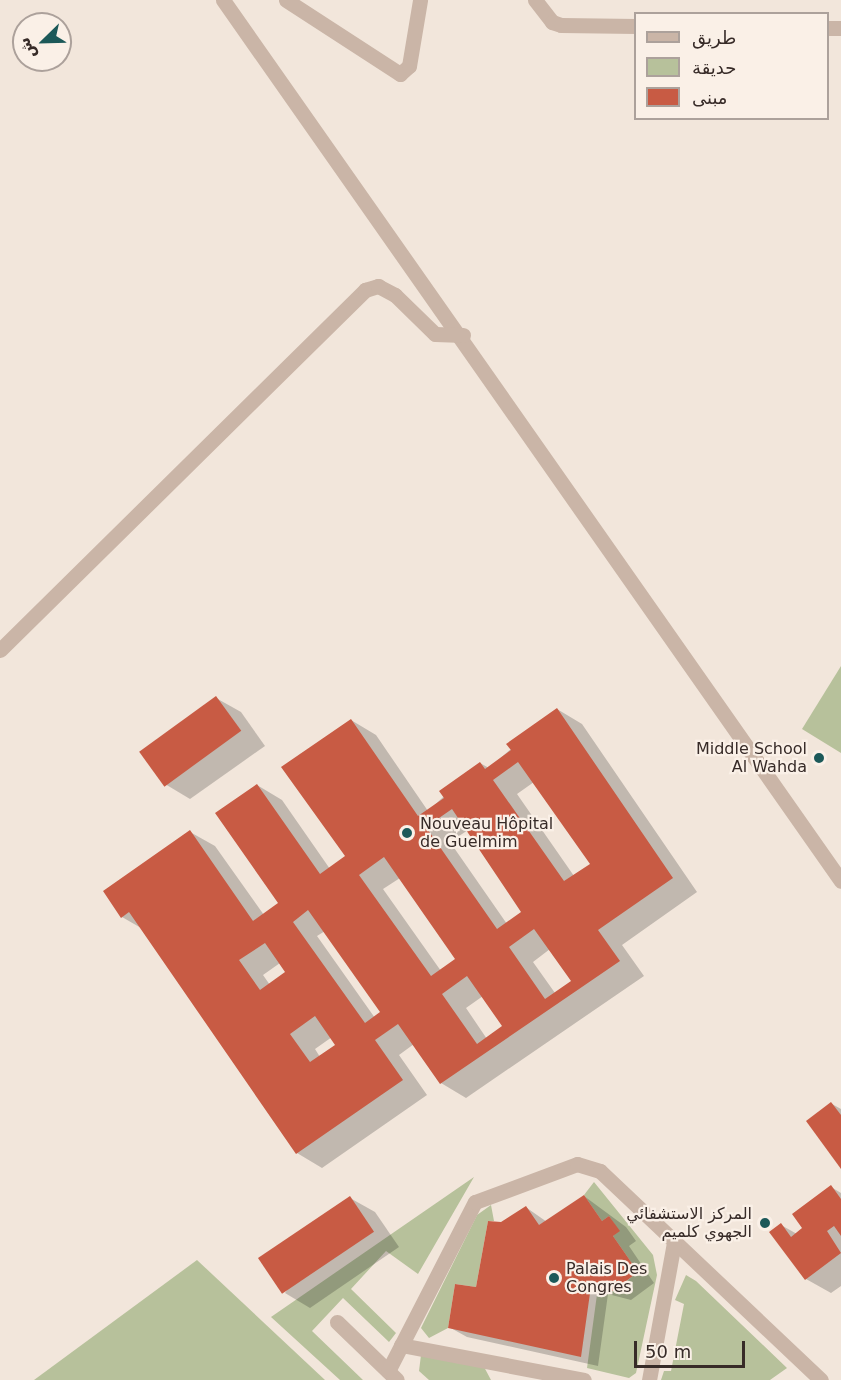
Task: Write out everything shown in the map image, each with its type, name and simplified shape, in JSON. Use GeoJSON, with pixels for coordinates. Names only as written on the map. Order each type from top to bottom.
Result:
{"type":"FeatureCollection","features":[{"type":"Feature","properties":{"kind":"street"},"geometry":{"type":"LineString","coordinates":[[223,0],[463,335],[841,881]]}},
{"type":"Feature","properties":{"kind":"street"},"geometry":{"type":"LineString","coordinates":[[286,0],[400,74],[409,66],[420,0]]}},
{"type":"Feature","properties":{"kind":"street"},"geometry":{"type":"LineString","coordinates":[[535,0],[552,22],[561,25],[634,26]]}},
{"type":"Feature","properties":{"kind":"street"},"geometry":{"type":"LineString","coordinates":[[0,650],[365,290],[378,286],[395,295],[435,334],[463,335]]}},
{"type":"Feature","properties":{"kind":"street"},"geometry":{"type":"LineString","coordinates":[[337,1322],[392,1376],[401,1345],[469,1209],[483,1196],[577,1164],[588,1166],[821,1380]]}},
{"type":"Feature","properties":{"kind":"street"},"geometry":{"type":"LineString","coordinates":[[649,1380],[674,1243]]}},
{"type":"Feature","properties":{"kind":"street"},"geometry":{"type":"LineString","coordinates":[[401,1345],[584,1380]]}},
{"type":"Feature","properties":{"kind":"green space"},"geometry":{"type":"Polygon","coordinates":[[[841,666],[841,753],[802,729],[841,666]]]}},
{"type":"Feature","properties":{"kind":"green space"},"geometry":{"type":"Polygon","coordinates":[[[474,1177],[418,1274],[386,1251],[351,1289],[396,1333],[389,1342],[343,1298],[312,1331],[363,1380],[340,1380],[271,1317],[474,1177]]]}},
{"type":"Feature","properties":{"kind":"green space"},"geometry":{"type":"Polygon","coordinates":[[[594,1182],[653,1255],[657,1275],[636,1373],[629,1378],[587,1368],[598,1287],[614,1291],[638,1272],[613,1236],[619,1231],[609,1216],[602,1221],[584,1195],[594,1182]]]}},
{"type":"Feature","properties":{"kind":"green space"},"geometry":{"type":"Polygon","coordinates":[[[491,1205],[494,1221],[488,1221],[476,1287],[455,1284],[448,1328],[429,1338],[421,1328],[477,1215],[491,1205]]]}},
{"type":"Feature","properties":{"kind":"green space"},"geometry":{"type":"Polygon","coordinates":[[[197,1260],[325,1380],[34,1380],[197,1260]]]}},
{"type":"Feature","properties":{"kind":"green space"},"geometry":{"type":"Polygon","coordinates":[[[686,1275],[696,1281],[787,1368],[770,1380],[661,1380],[664,1371],[671,1371],[684,1304],[675,1300],[686,1275]]]}},
{"type":"Feature","properties":{"kind":"green space"},"geometry":{"type":"Polygon","coordinates":[[[421,1355],[483,1365],[491,1380],[429,1380],[419,1371],[421,1355]]]}},
{"type":"Feature","properties":{"kind":"building"},"geometry":{"type":"Polygon","coordinates":[[[216,696],[241,731],[164,787],[139,752],[216,696]]]}},
{"type":"Feature","properties":{"kind":"building"},"geometry":{"type":"Polygon","coordinates":[[[557,708],[673,878],[598,930],[620,961],[440,1084],[398,1024],[375,1040],[403,1080],[296,1154],[129,912],[121,918],[103,891],[190,830],[253,921],[278,903],[215,813],[257,784],[320,874],[345,856],[281,767],[351,719],[418,816],[444,798],[439,791],[480,762],[485,769],[511,750],[506,744],[557,708]],[[518,762],[493,780],[564,881],[590,864],[518,762]],[[452,809],[426,827],[497,929],[521,912],[452,809]],[[384,857],[359,875],[431,976],[455,959],[384,857]],[[308,910],[293,922],[365,1023],[380,1012],[308,910]],[[534,929],[509,947],[545,999],[571,981],[534,929]],[[265,943],[239,960],[260,990],[285,972],[265,943]],[[467,976],[442,994],[477,1044],[502,1026],[467,976]],[[315,1016],[290,1034],[310,1062],[335,1045],[315,1016]]]}},
{"type":"Feature","properties":{"kind":"building"},"geometry":{"type":"Polygon","coordinates":[[[831,1102],[841,1115],[841,1169],[806,1121],[831,1102]]]}},
{"type":"Feature","properties":{"kind":"building"},"geometry":{"type":"Polygon","coordinates":[[[831,1185],[841,1199],[841,1236],[834,1226],[827,1231],[841,1253],[805,1280],[769,1232],[781,1223],[791,1237],[802,1228],[792,1214],[831,1185]]]}},
{"type":"Feature","properties":{"kind":"building","name":"Palais Des Congres"},"geometry":{"type":"Polygon","coordinates":[[[584,1195],[602,1221],[609,1216],[620,1231],[613,1236],[638,1272],[613,1291],[591,1286],[581,1357],[448,1328],[455,1284],[476,1287],[488,1221],[501,1222],[526,1206],[539,1225],[584,1195]]]}},
{"type":"Feature","properties":{"kind":"building"},"geometry":{"type":"Polygon","coordinates":[[[350,1196],[374,1232],[282,1294],[258,1258],[350,1196]]]}},
{"type":"Feature","properties":{"kind":"place","name":"Middle School Al Wahda"},"geometry":{"type":"Point","coordinates":[819,758]}},
{"type":"Feature","properties":{"kind":"place","name":"Nouveau Hôpital de Guelmim"},"geometry":{"type":"Point","coordinates":[407,833]}},
{"type":"Feature","properties":{"kind":"place","name":"المركز الاستشفائي الجهوي كلميم"},"geometry":{"type":"Point","coordinates":[765,1223]}},
{"type":"Feature","properties":{"kind":"place","name":"Palais Des Congres"},"geometry":{"type":"Point","coordinates":[554,1278]}}]}
